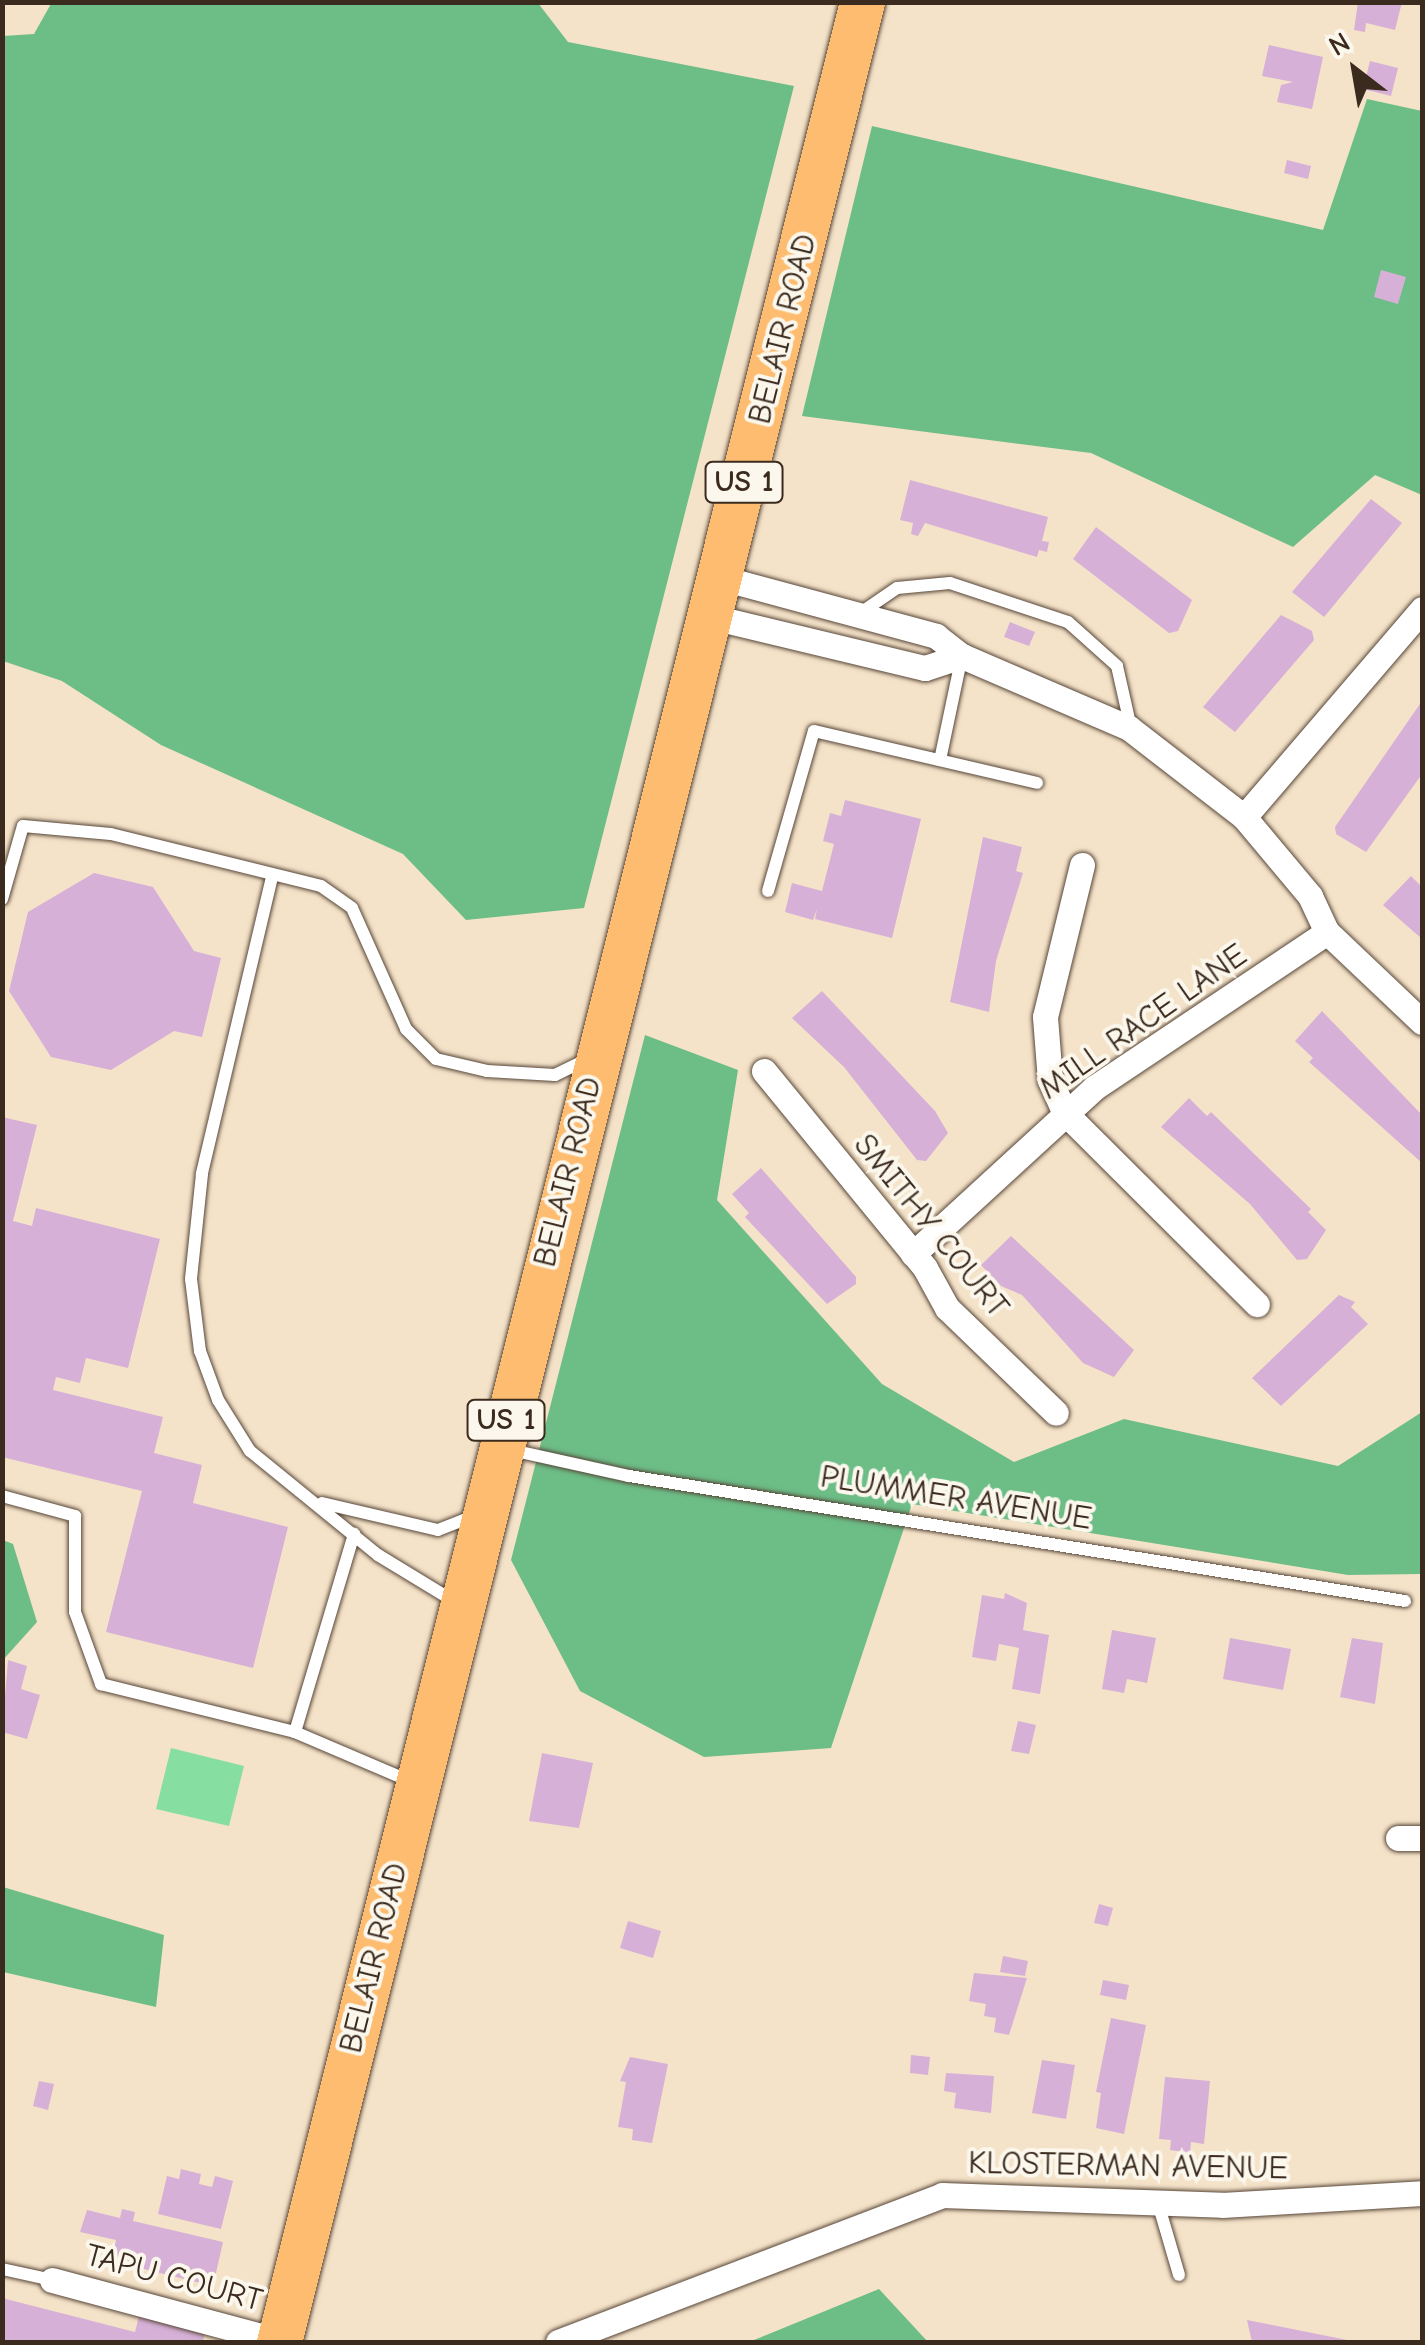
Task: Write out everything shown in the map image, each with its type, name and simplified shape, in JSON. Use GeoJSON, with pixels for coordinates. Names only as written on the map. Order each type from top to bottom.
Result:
{"type":"FeatureCollection","features":[{"type":"Feature","properties":{"kind":"highway","name":"BELAIR ROAD"},"geometry":{"type":"LineString","coordinates":[[281,2342],[482,1512],[862,2]]}},
{"type":"Feature","properties":{"kind":"street"},"geometry":{"type":"LineString","coordinates":[[713,597],[857,615],[936,636],[962,656],[1132,730],[1244,817],[1310,896],[1327,932],[1422,1022]]}},
{"type":"Feature","properties":{"kind":"street"},"geometry":{"type":"LineString","coordinates":[[713,597],[925,668],[962,656]]}},
{"type":"Feature","properties":{"kind":"street"},"geometry":{"type":"LineString","coordinates":[[1244,817],[1422,609]]}},
{"type":"Feature","properties":{"kind":"street"},"geometry":{"type":"LineString","coordinates":[[1082,865],[1044,1017],[1050,1080],[1065,1113],[1257,1304]]}},
{"type":"Feature","properties":{"kind":"street","name":"MILL RACE LANE"},"geometry":{"type":"LineString","coordinates":[[913,1254],[1065,1113],[1327,932]]}},
{"type":"Feature","properties":{"kind":"street","name":"SMITHY COURT"},"geometry":{"type":"LineString","coordinates":[[764,1071],[913,1254],[946,1308],[1056,1413]]}},
{"type":"Feature","properties":{"kind":"street","name":"KLOSTERMAN AVENUE"},"geometry":{"type":"LineString","coordinates":[[558,2342],[942,2195],[1158,2203],[1328,2202],[1422,2193]]}},
{"type":"Feature","properties":{"kind":"street","name":"TAPU COURT"},"geometry":{"type":"LineString","coordinates":[[52,2280],[281,2342]]}},
{"type":"Feature","properties":{"kind":"lane"},"geometry":{"type":"LineString","coordinates":[[857,615],[898,588],[950,582],[1068,622],[1118,666],[1132,730]]}},
{"type":"Feature","properties":{"kind":"lane"},"geometry":{"type":"LineString","coordinates":[[940,760],[962,656]]}},
{"type":"Feature","properties":{"kind":"lane"},"geometry":{"type":"LineString","coordinates":[[768,891],[814,731],[1037,783]]}},
{"type":"Feature","properties":{"kind":"lane"},"geometry":{"type":"LineString","coordinates":[[2,899],[23,826],[111,834],[272,878],[321,886],[352,908],[406,1029],[436,1060],[555,1074],[598,1055]]}},
{"type":"Feature","properties":{"kind":"lane"},"geometry":{"type":"LineString","coordinates":[[272,878],[202,1174],[191,1280],[200,1351],[218,1400],[250,1451],[354,1534],[460,1605]]}},
{"type":"Feature","properties":{"kind":"lane","name":"PLUMMER AVENUE"},"geometry":{"type":"LineString","coordinates":[[499,1447],[629,1476],[1405,1601]]}},
{"type":"Feature","properties":{"kind":"lane"},"geometry":{"type":"LineString","coordinates":[[2,1496],[75,1516],[74,1612],[101,1684],[295,1732],[418,1785]]}},
{"type":"Feature","properties":{"kind":"lane"},"geometry":{"type":"LineString","coordinates":[[316,1501],[402,1526],[438,1530],[482,1512]]}},
{"type":"Feature","properties":{"kind":"lane"},"geometry":{"type":"LineString","coordinates":[[295,1732],[354,1534]]}},
{"type":"Feature","properties":{"kind":"lane"},"geometry":{"type":"LineString","coordinates":[[1158,2203],[1179,2275]]}},
{"type":"Feature","properties":{"kind":"lane"},"geometry":{"type":"LineString","coordinates":[[2,2269],[52,2280]]}},
{"type":"Feature","properties":{"kind":"green space"},"geometry":{"type":"Polygon","coordinates":[[[52,2],[538,3],[568,42],[794,86],[584,908],[466,920],[403,854],[161,745],[62,681],[3,661],[3,36],[34,34],[52,2]]]}},
{"type":"Feature","properties":{"kind":"green space"},"geometry":{"type":"Polygon","coordinates":[[[1367,99],[1422,111],[1422,495],[1375,475],[1293,547],[1091,453],[802,416],[872,126],[1323,230],[1367,99]]]}},
{"type":"Feature","properties":{"kind":"green space"},"geometry":{"type":"Polygon","coordinates":[[[645,1035],[738,1070],[717,1200],[882,1384],[1014,1462],[1124,1419],[1338,1466],[1422,1412],[1422,1574],[1348,1575],[912,1504],[831,1748],[704,1757],[580,1691],[511,1560],[645,1035]]]}},
{"type":"Feature","properties":{"kind":"green space"},"geometry":{"type":"Polygon","coordinates":[[[3,1540],[13,1544],[37,1622],[3,1660],[3,1540]]]}},
{"type":"Feature","properties":{"kind":"green space"},"geometry":{"type":"Polygon","coordinates":[[[171,1748],[244,1766],[229,1826],[156,1809],[171,1748]]]}},
{"type":"Feature","properties":{"kind":"green space"},"geometry":{"type":"Polygon","coordinates":[[[3,1887],[164,1935],[156,2007],[3,1972],[3,1887]]]}},
{"type":"Feature","properties":{"kind":"green space"},"geometry":{"type":"Polygon","coordinates":[[[879,2289],[928,2342],[749,2342],[879,2289]]]}},
{"type":"Feature","properties":{"kind":"building"},"geometry":{"type":"Polygon","coordinates":[[[1358,2],[1402,2],[1395,30],[1366,23],[1365,32],[1354,30],[1358,2]]]}},
{"type":"Feature","properties":{"kind":"building"},"geometry":{"type":"Polygon","coordinates":[[[1269,45],[1323,57],[1312,109],[1277,102],[1281,85],[1293,82],[1262,76],[1269,45]]]}},
{"type":"Feature","properties":{"kind":"building"},"geometry":{"type":"Polygon","coordinates":[[[1370,61],[1398,68],[1391,96],[1363,89],[1370,61]]]}},
{"type":"Feature","properties":{"kind":"building"},"geometry":{"type":"Polygon","coordinates":[[[1287,160],[1311,166],[1308,179],[1284,173],[1287,160]]]}},
{"type":"Feature","properties":{"kind":"building"},"geometry":{"type":"Polygon","coordinates":[[[1381,270],[1406,277],[1398,304],[1374,297],[1381,270]]]}},
{"type":"Feature","properties":{"kind":"building"},"geometry":{"type":"Polygon","coordinates":[[[910,480],[1048,517],[1042,541],[1049,542],[1047,552],[1039,550],[1037,557],[925,523],[918,536],[911,534],[913,523],[900,520],[910,480]]]}},
{"type":"Feature","properties":{"kind":"building"},"geometry":{"type":"Polygon","coordinates":[[[1371,499],[1402,523],[1324,617],[1292,592],[1371,499]]]}},
{"type":"Feature","properties":{"kind":"building"},"geometry":{"type":"Polygon","coordinates":[[[1096,527],[1192,600],[1178,631],[1169,633],[1073,559],[1096,527]]]}},
{"type":"Feature","properties":{"kind":"building"},"geometry":{"type":"Polygon","coordinates":[[[1281,615],[1312,631],[1314,640],[1235,732],[1203,707],[1281,615]]]}},
{"type":"Feature","properties":{"kind":"building"},"geometry":{"type":"Polygon","coordinates":[[[1010,622],[1035,632],[1029,646],[1004,637],[1010,622]]]}},
{"type":"Feature","properties":{"kind":"building"},"geometry":{"type":"Polygon","coordinates":[[[1422,701],[1422,774],[1366,852],[1336,834],[1335,827],[1422,701]]]}},
{"type":"Feature","properties":{"kind":"building"},"geometry":{"type":"Polygon","coordinates":[[[845,800],[921,819],[892,938],[815,919],[817,909],[813,920],[785,912],[792,883],[822,891],[834,844],[823,841],[830,813],[841,816],[845,800]]]}},
{"type":"Feature","properties":{"kind":"building"},"geometry":{"type":"Polygon","coordinates":[[[983,837],[1022,847],[1016,871],[1023,873],[996,961],[989,1012],[950,1002],[983,837]]]}},
{"type":"Feature","properties":{"kind":"building"},"geometry":{"type":"Polygon","coordinates":[[[94,873],[153,887],[194,951],[221,958],[202,1037],[174,1031],[111,1070],[51,1057],[9,991],[28,912],[94,873]]]}},
{"type":"Feature","properties":{"kind":"building"},"geometry":{"type":"Polygon","coordinates":[[[1411,876],[1422,887],[1421,938],[1383,905],[1411,876]]]}},
{"type":"Feature","properties":{"kind":"building"},"geometry":{"type":"Polygon","coordinates":[[[822,991],[935,1111],[948,1133],[926,1161],[917,1160],[844,1067],[792,1018],[822,991]]]}},
{"type":"Feature","properties":{"kind":"building"},"geometry":{"type":"Polygon","coordinates":[[[1322,1011],[1422,1115],[1422,1163],[1309,1062],[1313,1058],[1295,1041],[1322,1011]]]}},
{"type":"Feature","properties":{"kind":"building"},"geometry":{"type":"Polygon","coordinates":[[[1189,1098],[1207,1116],[1211,1112],[1311,1209],[1308,1212],[1326,1230],[1307,1259],[1297,1260],[1250,1204],[1161,1127],[1189,1098]]]}},
{"type":"Feature","properties":{"kind":"building"},"geometry":{"type":"Polygon","coordinates":[[[2,1117],[37,1125],[13,1221],[32,1226],[36,1208],[160,1239],[128,1368],[86,1358],[80,1383],[56,1377],[53,1390],[163,1417],[154,1453],[202,1465],[193,1503],[288,1527],[253,1668],[106,1632],[142,1491],[2,1457],[2,1117]]]}},
{"type":"Feature","properties":{"kind":"building"},"geometry":{"type":"Polygon","coordinates":[[[761,1168],[856,1277],[856,1284],[827,1304],[745,1217],[749,1213],[732,1194],[761,1168]]]}},
{"type":"Feature","properties":{"kind":"building"},"geometry":{"type":"Polygon","coordinates":[[[1011,1236],[1134,1350],[1114,1377],[1083,1363],[1022,1295],[1001,1286],[981,1265],[1011,1236]]]}},
{"type":"Feature","properties":{"kind":"building"},"geometry":{"type":"Polygon","coordinates":[[[1339,1295],[1355,1302],[1351,1307],[1368,1324],[1281,1406],[1252,1378],[1339,1295]]]}},
{"type":"Feature","properties":{"kind":"building"},"geometry":{"type":"Polygon","coordinates":[[[1005,1593],[1027,1603],[1023,1630],[1049,1635],[1040,1694],[1012,1689],[1019,1648],[999,1644],[996,1661],[972,1657],[982,1595],[1004,1599],[1005,1593]]]}},
{"type":"Feature","properties":{"kind":"building"},"geometry":{"type":"Polygon","coordinates":[[[1112,1630],[1156,1638],[1147,1683],[1127,1679],[1124,1693],[1102,1689],[1112,1630]]]}},
{"type":"Feature","properties":{"kind":"building"},"geometry":{"type":"Polygon","coordinates":[[[1230,1638],[1291,1649],[1283,1690],[1223,1679],[1230,1638]]]}},
{"type":"Feature","properties":{"kind":"building"},"geometry":{"type":"Polygon","coordinates":[[[1352,1638],[1383,1643],[1375,1704],[1340,1697],[1352,1638]]]}},
{"type":"Feature","properties":{"kind":"building"},"geometry":{"type":"Polygon","coordinates":[[[8,1660],[27,1666],[21,1689],[40,1695],[27,1739],[2,1732],[8,1660]]]}},
{"type":"Feature","properties":{"kind":"building"},"geometry":{"type":"Polygon","coordinates":[[[1018,1721],[1036,1725],[1029,1754],[1011,1751],[1018,1721]]]}},
{"type":"Feature","properties":{"kind":"building"},"geometry":{"type":"Polygon","coordinates":[[[542,1753],[593,1763],[579,1828],[529,1821],[542,1753]]]}},
{"type":"Feature","properties":{"kind":"building"},"geometry":{"type":"Polygon","coordinates":[[[1099,1904],[1113,1908],[1108,1926],[1094,1923],[1099,1904]]]}},
{"type":"Feature","properties":{"kind":"building"},"geometry":{"type":"Polygon","coordinates":[[[628,1921],[661,1931],[653,1958],[620,1948],[628,1921]]]}},
{"type":"Feature","properties":{"kind":"building"},"geometry":{"type":"Polygon","coordinates":[[[1003,1956],[1028,1961],[1025,1976],[1000,1972],[1003,1956]]]}},
{"type":"Feature","properties":{"kind":"building"},"geometry":{"type":"Polygon","coordinates":[[[974,1973],[1027,1978],[1009,2035],[994,2032],[996,2018],[984,2016],[986,2004],[969,2001],[974,1973]]]}},
{"type":"Feature","properties":{"kind":"building"},"geometry":{"type":"Polygon","coordinates":[[[1103,1980],[1129,1985],[1126,2000],[1100,1995],[1103,1980]]]}},
{"type":"Feature","properties":{"kind":"building"},"geometry":{"type":"Polygon","coordinates":[[[1111,2018],[1146,2025],[1124,2134],[1096,2128],[1101,2093],[1096,2092],[1111,2018]]]}},
{"type":"Feature","properties":{"kind":"building"},"geometry":{"type":"Polygon","coordinates":[[[911,2055],[930,2057],[928,2075],[910,2073],[911,2055]]]}},
{"type":"Feature","properties":{"kind":"building"},"geometry":{"type":"Polygon","coordinates":[[[630,2057],[668,2064],[652,2143],[632,2140],[633,2129],[618,2127],[626,2082],[620,2081],[630,2057]]]}},
{"type":"Feature","properties":{"kind":"building"},"geometry":{"type":"Polygon","coordinates":[[[1042,2060],[1075,2065],[1066,2119],[1032,2113],[1042,2060]]]}},
{"type":"Feature","properties":{"kind":"building"},"geometry":{"type":"Polygon","coordinates":[[[946,2073],[994,2076],[991,2113],[954,2108],[956,2093],[944,2091],[946,2073]]]}},
{"type":"Feature","properties":{"kind":"building"},"geometry":{"type":"Polygon","coordinates":[[[1165,2077],[1210,2081],[1204,2144],[1191,2142],[1190,2153],[1170,2150],[1171,2140],[1159,2139],[1165,2077]]]}},
{"type":"Feature","properties":{"kind":"building"},"geometry":{"type":"Polygon","coordinates":[[[39,2081],[54,2084],[48,2110],[33,2106],[39,2081]]]}},
{"type":"Feature","properties":{"kind":"building"},"geometry":{"type":"Polygon","coordinates":[[[181,2169],[201,2174],[199,2184],[212,2187],[215,2176],[233,2181],[221,2229],[158,2214],[167,2176],[179,2179],[181,2169]]]}},
{"type":"Feature","properties":{"kind":"building"},"geometry":{"type":"Polygon","coordinates":[[[122,2209],[135,2212],[133,2221],[223,2242],[213,2286],[111,2261],[116,2240],[80,2232],[87,2210],[120,2218],[122,2209]]]}},
{"type":"Feature","properties":{"kind":"building"},"geometry":{"type":"Polygon","coordinates":[[[2,2298],[135,2332],[139,2316],[205,2331],[203,2342],[2,2342],[2,2298]]]}},
{"type":"Feature","properties":{"kind":"building"},"geometry":{"type":"Polygon","coordinates":[[[1247,2320],[1352,2341],[1352,2342],[1252,2342],[1247,2320]]]}}]}
